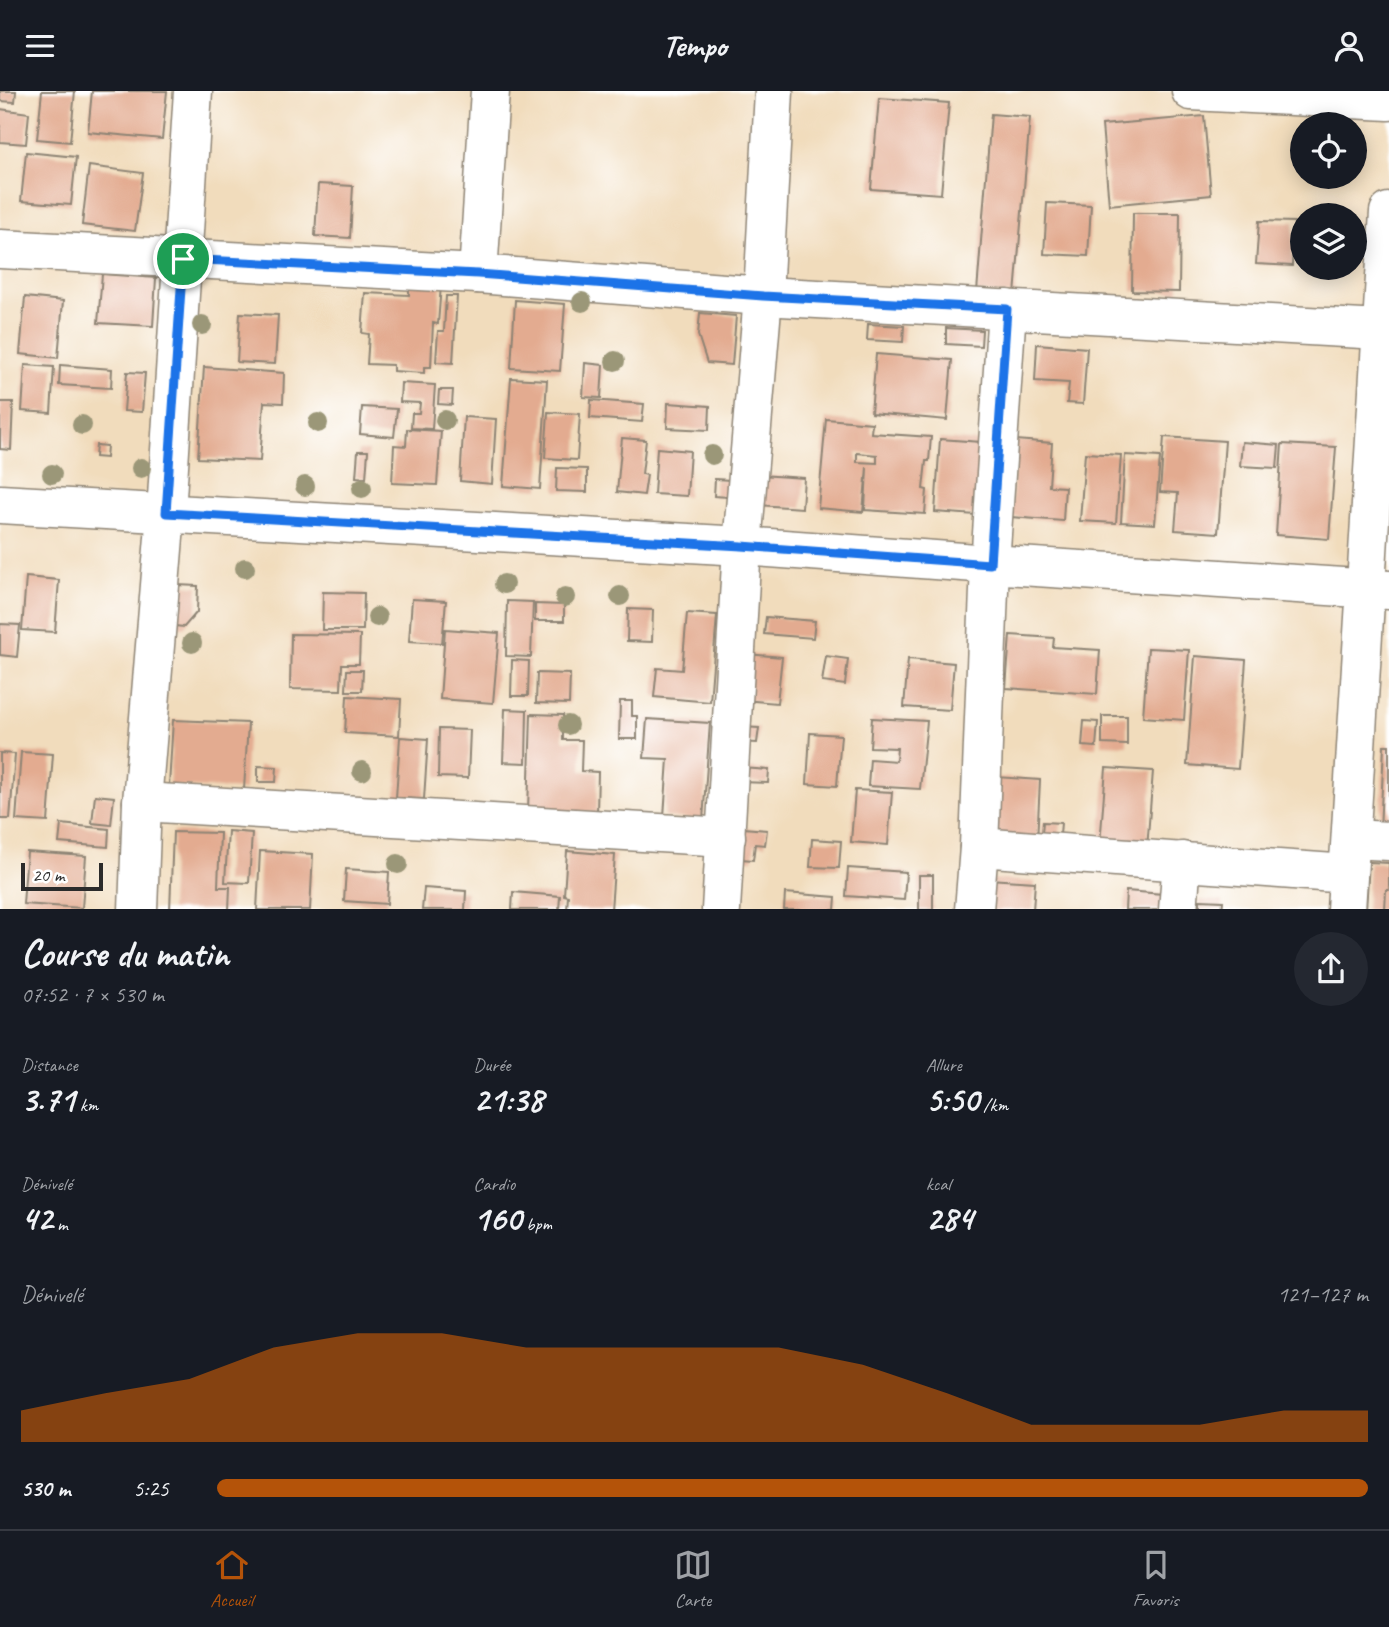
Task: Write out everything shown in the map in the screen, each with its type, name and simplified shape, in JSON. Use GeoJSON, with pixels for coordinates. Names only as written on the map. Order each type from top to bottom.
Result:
{"type":"FeatureCollection","features":[{"type":"Feature","properties":{"kind":"street"},"geometry":{"type":"LineString","coordinates":[[138,909],[142,802],[166,513],[193,91]]}},
{"type":"Feature","properties":{"kind":"street"},"geometry":{"type":"LineString","coordinates":[[478,274],[490,91]]}},
{"type":"Feature","properties":{"kind":"street"},"geometry":{"type":"LineString","coordinates":[[721,909],[742,546],[763,296],[774,91]]}},
{"type":"Feature","properties":{"kind":"street"},"geometry":{"type":"LineString","coordinates":[[1191,91],[1389,101]]}},
{"type":"Feature","properties":{"kind":"street"},"geometry":{"type":"LineString","coordinates":[[1348,874],[1377,589],[1381,330],[1389,212]]}},
{"type":"Feature","properties":{"kind":"street"},"geometry":{"type":"LineString","coordinates":[[0,249],[478,274],[763,296],[1381,330]]}},
{"type":"Feature","properties":{"kind":"street"},"geometry":{"type":"LineString","coordinates":[[974,909],[979,847],[990,564],[1007,309]]}},
{"type":"Feature","properties":{"kind":"street"},"geometry":{"type":"LineString","coordinates":[[0,504],[742,546],[1377,589]]}},
{"type":"Feature","properties":{"kind":"street"},"geometry":{"type":"LineString","coordinates":[[142,802],[726,837]]}},
{"type":"Feature","properties":{"kind":"street"},"geometry":{"type":"LineString","coordinates":[[979,847],[1348,874],[1389,841]]}},
{"type":"Feature","properties":{"kind":"street"},"geometry":{"type":"LineString","coordinates":[[1178,909],[1181,862]]}},
{"type":"Feature","properties":{"kind":"building"},"geometry":{"type":"Polygon","coordinates":[[[0,91],[16,91],[15,102],[0,101],[0,91]]]}},
{"type":"Feature","properties":{"kind":"building"},"geometry":{"type":"Polygon","coordinates":[[[42,91],[75,91],[70,142],[37,139],[42,91]]]}},
{"type":"Feature","properties":{"kind":"building"},"geometry":{"type":"Polygon","coordinates":[[[92,91],[167,91],[162,139],[88,132],[92,91]]]}},
{"type":"Feature","properties":{"kind":"building"},"geometry":{"type":"Polygon","coordinates":[[[879,98],[949,103],[941,194],[871,189],[879,98]]]}},
{"type":"Feature","properties":{"kind":"building"},"geometry":{"type":"Polygon","coordinates":[[[0,109],[29,113],[26,144],[0,142],[0,109]]]}},
{"type":"Feature","properties":{"kind":"building"},"geometry":{"type":"Polygon","coordinates":[[[991,114],[1030,117],[1015,295],[977,292],[991,114]]]}},
{"type":"Feature","properties":{"kind":"building"},"geometry":{"type":"Polygon","coordinates":[[[1204,116],[1211,195],[1109,205],[1102,125],[1204,116]]]}},
{"type":"Feature","properties":{"kind":"building"},"geometry":{"type":"Polygon","coordinates":[[[26,152],[76,157],[71,205],[21,201],[26,152]]]}},
{"type":"Feature","properties":{"kind":"building"},"geometry":{"type":"Polygon","coordinates":[[[89,166],[143,173],[135,231],[82,225],[89,166]]]}},
{"type":"Feature","properties":{"kind":"building"},"geometry":{"type":"Polygon","coordinates":[[[318,184],[353,186],[350,238],[315,236],[318,184]]]}},
{"type":"Feature","properties":{"kind":"building"},"geometry":{"type":"Polygon","coordinates":[[[1047,203],[1091,205],[1088,256],[1044,254],[1047,203]]]}},
{"type":"Feature","properties":{"kind":"building"},"geometry":{"type":"Polygon","coordinates":[[[1133,213],[1180,213],[1179,292],[1132,291],[1133,213]]]}},
{"type":"Feature","properties":{"kind":"building"},"geometry":{"type":"Polygon","coordinates":[[[1259,221],[1290,222],[1290,266],[1256,264],[1259,221]]]}},
{"type":"Feature","properties":{"kind":"building"},"geometry":{"type":"Polygon","coordinates":[[[102,274],[156,278],[153,326],[98,323],[102,274]]]}},
{"type":"Feature","properties":{"kind":"building"},"geometry":{"type":"Polygon","coordinates":[[[409,283],[441,285],[438,324],[433,323],[431,367],[424,367],[424,373],[393,371],[393,365],[367,364],[369,334],[362,333],[365,293],[409,295],[409,283]]]}},
{"type":"Feature","properties":{"kind":"building"},"geometry":{"type":"Polygon","coordinates":[[[446,296],[457,296],[453,363],[436,362],[438,331],[444,331],[446,296]]]}},
{"type":"Feature","properties":{"kind":"building"},"geometry":{"type":"Polygon","coordinates":[[[25,297],[63,301],[58,358],[20,354],[25,297]]]}},
{"type":"Feature","properties":{"kind":"building"},"geometry":{"type":"Polygon","coordinates":[[[515,300],[565,304],[560,371],[511,368],[515,300]]]}},
{"type":"Feature","properties":{"kind":"building"},"geometry":{"type":"Polygon","coordinates":[[[240,313],[278,315],[275,364],[237,362],[240,313]]]}},
{"type":"Feature","properties":{"kind":"building"},"geometry":{"type":"Polygon","coordinates":[[[700,313],[736,316],[732,365],[707,363],[698,335],[700,313]]]}},
{"type":"Feature","properties":{"kind":"building"},"geometry":{"type":"Polygon","coordinates":[[[868,324],[904,326],[903,342],[867,340],[868,324]]]}},
{"type":"Feature","properties":{"kind":"building"},"geometry":{"type":"Polygon","coordinates":[[[946,328],[982,330],[981,346],[946,344],[946,328]]]}},
{"type":"Feature","properties":{"kind":"building"},"geometry":{"type":"Polygon","coordinates":[[[1037,344],[1087,348],[1083,404],[1067,403],[1069,383],[1035,381],[1037,344]]]}},
{"type":"Feature","properties":{"kind":"building"},"geometry":{"type":"Polygon","coordinates":[[[876,354],[952,360],[947,420],[871,413],[876,354]]]}},
{"type":"Feature","properties":{"kind":"building"},"geometry":{"type":"Polygon","coordinates":[[[585,363],[603,365],[601,398],[583,397],[585,363]]]}},
{"type":"Feature","properties":{"kind":"building"},"geometry":{"type":"Polygon","coordinates":[[[25,365],[54,367],[51,413],[22,411],[25,365]]]}},
{"type":"Feature","properties":{"kind":"building"},"geometry":{"type":"Polygon","coordinates":[[[60,365],[112,369],[111,388],[59,385],[60,365]]]}},
{"type":"Feature","properties":{"kind":"building"},"geometry":{"type":"Polygon","coordinates":[[[204,367],[284,373],[283,403],[264,402],[260,461],[198,458],[204,367]]]}},
{"type":"Feature","properties":{"kind":"building"},"geometry":{"type":"Polygon","coordinates":[[[127,372],[145,373],[142,412],[124,411],[127,372]]]}},
{"type":"Feature","properties":{"kind":"building"},"geometry":{"type":"Polygon","coordinates":[[[511,378],[547,380],[540,489],[503,486],[511,378]]]}},
{"type":"Feature","properties":{"kind":"building"},"geometry":{"type":"Polygon","coordinates":[[[401,383],[435,385],[432,429],[411,428],[412,413],[419,413],[420,403],[400,402],[401,383]]]}},
{"type":"Feature","properties":{"kind":"building"},"geometry":{"type":"Polygon","coordinates":[[[439,390],[453,390],[452,405],[438,404],[439,390]]]}},
{"type":"Feature","properties":{"kind":"building"},"geometry":{"type":"Polygon","coordinates":[[[591,400],[644,404],[642,422],[590,418],[591,400]]]}},
{"type":"Feature","properties":{"kind":"building"},"geometry":{"type":"Polygon","coordinates":[[[0,402],[13,402],[11,450],[0,449],[0,402]]]}},
{"type":"Feature","properties":{"kind":"building"},"geometry":{"type":"Polygon","coordinates":[[[668,403],[710,406],[709,430],[667,428],[668,403]]]}},
{"type":"Feature","properties":{"kind":"building"},"geometry":{"type":"Polygon","coordinates":[[[362,407],[397,409],[394,437],[360,434],[362,407]]]}},
{"type":"Feature","properties":{"kind":"building"},"geometry":{"type":"Polygon","coordinates":[[[548,412],[580,414],[577,460],[545,458],[548,412]]]}},
{"type":"Feature","properties":{"kind":"building"},"geometry":{"type":"Polygon","coordinates":[[[464,417],[496,419],[492,484],[460,481],[464,417]]]}},
{"type":"Feature","properties":{"kind":"building"},"geometry":{"type":"Polygon","coordinates":[[[826,419],[872,423],[871,433],[931,437],[923,489],[927,490],[925,514],[865,510],[867,467],[863,512],[818,508],[826,419]],[[857,453],[857,462],[877,463],[877,455],[857,453]]]}},
{"type":"Feature","properties":{"kind":"building"},"geometry":{"type":"Polygon","coordinates":[[[407,429],[441,431],[437,485],[392,483],[394,445],[406,446],[407,429]]]}},
{"type":"Feature","properties":{"kind":"building"},"geometry":{"type":"Polygon","coordinates":[[[1164,437],[1225,441],[1218,533],[1175,530],[1178,493],[1160,492],[1164,437]]]}},
{"type":"Feature","properties":{"kind":"building"},"geometry":{"type":"Polygon","coordinates":[[[622,438],[646,440],[642,474],[647,475],[644,495],[617,492],[622,438]]]}},
{"type":"Feature","properties":{"kind":"building"},"geometry":{"type":"Polygon","coordinates":[[[940,439],[981,442],[976,515],[935,512],[940,439]]]}},
{"type":"Feature","properties":{"kind":"building"},"geometry":{"type":"Polygon","coordinates":[[[1016,440],[1052,443],[1049,486],[1065,487],[1063,521],[1011,517],[1016,440]]]}},
{"type":"Feature","properties":{"kind":"building"},"geometry":{"type":"Polygon","coordinates":[[[1242,442],[1279,445],[1277,468],[1240,466],[1242,442]]]}},
{"type":"Feature","properties":{"kind":"building"},"geometry":{"type":"Polygon","coordinates":[[[1282,444],[1336,447],[1329,539],[1276,535],[1282,444]]]}},
{"type":"Feature","properties":{"kind":"building"},"geometry":{"type":"Polygon","coordinates":[[[96,445],[107,446],[106,458],[95,457],[96,445]]]}},
{"type":"Feature","properties":{"kind":"building"},"geometry":{"type":"Polygon","coordinates":[[[657,448],[690,451],[687,496],[654,494],[657,448]]]}},
{"type":"Feature","properties":{"kind":"building"},"geometry":{"type":"Polygon","coordinates":[[[358,451],[368,451],[366,478],[356,477],[358,451]]]}},
{"type":"Feature","properties":{"kind":"building"},"geometry":{"type":"Polygon","coordinates":[[[1085,453],[1121,455],[1116,523],[1080,521],[1085,453]]]}},
{"type":"Feature","properties":{"kind":"building"},"geometry":{"type":"Polygon","coordinates":[[[1125,455],[1160,457],[1155,524],[1121,522],[1125,455]]]}},
{"type":"Feature","properties":{"kind":"building"},"geometry":{"type":"Polygon","coordinates":[[[557,468],[587,469],[587,492],[556,491],[557,468]]]}},
{"type":"Feature","properties":{"kind":"building"},"geometry":{"type":"Polygon","coordinates":[[[760,475],[804,478],[802,508],[758,505],[760,475]]]}},
{"type":"Feature","properties":{"kind":"building"},"geometry":{"type":"Polygon","coordinates":[[[715,479],[730,480],[728,497],[714,496],[715,479]]]}},
{"type":"Feature","properties":{"kind":"building"},"geometry":{"type":"Polygon","coordinates":[[[26,577],[59,580],[55,632],[22,630],[26,577]]]}},
{"type":"Feature","properties":{"kind":"building"},"geometry":{"type":"Polygon","coordinates":[[[177,585],[198,586],[197,612],[184,627],[175,626],[177,585]]]}},
{"type":"Feature","properties":{"kind":"building"},"geometry":{"type":"Polygon","coordinates":[[[323,592],[364,593],[363,630],[322,630],[323,592]]]}},
{"type":"Feature","properties":{"kind":"building"},"geometry":{"type":"Polygon","coordinates":[[[412,599],[446,601],[442,643],[409,641],[412,599]]]}},
{"type":"Feature","properties":{"kind":"building"},"geometry":{"type":"Polygon","coordinates":[[[507,601],[533,602],[531,657],[506,656],[507,601]]]}},
{"type":"Feature","properties":{"kind":"building"},"geometry":{"type":"Polygon","coordinates":[[[535,604],[564,605],[564,621],[535,621],[535,604]]]}},
{"type":"Feature","properties":{"kind":"building"},"geometry":{"type":"Polygon","coordinates":[[[628,609],[653,610],[652,642],[627,641],[628,609]]]}},
{"type":"Feature","properties":{"kind":"building"},"geometry":{"type":"Polygon","coordinates":[[[687,613],[717,615],[710,702],[654,697],[657,668],[682,670],[687,613]]]}},
{"type":"Feature","properties":{"kind":"building"},"geometry":{"type":"Polygon","coordinates":[[[766,617],[815,621],[813,638],[764,634],[766,617]]]}},
{"type":"Feature","properties":{"kind":"building"},"geometry":{"type":"Polygon","coordinates":[[[0,624],[20,625],[17,657],[0,655],[0,624]]]}},
{"type":"Feature","properties":{"kind":"building"},"geometry":{"type":"Polygon","coordinates":[[[445,629],[499,633],[493,703],[440,699],[445,629]]]}},
{"type":"Feature","properties":{"kind":"building"},"geometry":{"type":"Polygon","coordinates":[[[291,634],[360,635],[359,664],[342,664],[341,690],[290,689],[291,634]]]}},
{"type":"Feature","properties":{"kind":"building"},"geometry":{"type":"Polygon","coordinates":[[[1010,635],[1054,638],[1053,647],[1100,650],[1097,694],[1006,688],[1010,635]]]}},
{"type":"Feature","properties":{"kind":"building"},"geometry":{"type":"Polygon","coordinates":[[[1148,648],[1189,650],[1184,720],[1143,717],[1148,648]]]}},
{"type":"Feature","properties":{"kind":"building"},"geometry":{"type":"Polygon","coordinates":[[[747,654],[782,657],[777,703],[743,700],[747,654]]]}},
{"type":"Feature","properties":{"kind":"building"},"geometry":{"type":"Polygon","coordinates":[[[826,656],[848,659],[845,685],[822,682],[826,656]]]}},
{"type":"Feature","properties":{"kind":"building"},"geometry":{"type":"Polygon","coordinates":[[[1195,656],[1246,660],[1238,769],[1187,765],[1195,656]]]}},
{"type":"Feature","properties":{"kind":"building"},"geometry":{"type":"Polygon","coordinates":[[[908,659],[954,663],[950,710],[904,707],[908,659]]]}},
{"type":"Feature","properties":{"kind":"building"},"geometry":{"type":"Polygon","coordinates":[[[512,660],[529,661],[528,696],[511,696],[512,660]]]}},
{"type":"Feature","properties":{"kind":"building"},"geometry":{"type":"Polygon","coordinates":[[[347,670],[363,670],[362,691],[346,691],[347,670]]]}},
{"type":"Feature","properties":{"kind":"building"},"geometry":{"type":"Polygon","coordinates":[[[537,673],[570,674],[569,704],[536,703],[537,673]]]}},
{"type":"Feature","properties":{"kind":"building"},"geometry":{"type":"Polygon","coordinates":[[[347,696],[401,699],[399,736],[345,733],[347,696]]]}},
{"type":"Feature","properties":{"kind":"building"},"geometry":{"type":"Polygon","coordinates":[[[620,701],[632,701],[632,716],[637,716],[637,739],[619,739],[620,701]]]}},
{"type":"Feature","properties":{"kind":"building"},"geometry":{"type":"Polygon","coordinates":[[[505,709],[527,710],[526,763],[503,762],[505,709]]]}},
{"type":"Feature","properties":{"kind":"building"},"geometry":{"type":"Polygon","coordinates":[[[531,714],[563,715],[563,740],[582,740],[581,771],[598,772],[597,813],[528,811],[531,714]]]}},
{"type":"Feature","properties":{"kind":"building"},"geometry":{"type":"Polygon","coordinates":[[[1102,716],[1127,716],[1127,745],[1102,744],[1102,716]]]}},
{"type":"Feature","properties":{"kind":"building"},"geometry":{"type":"Polygon","coordinates":[[[872,718],[927,721],[920,789],[868,786],[870,759],[896,761],[897,748],[870,747],[872,718]]]}},
{"type":"Feature","properties":{"kind":"building"},"geometry":{"type":"Polygon","coordinates":[[[647,719],[710,723],[703,820],[664,817],[668,759],[644,758],[647,719]]]}},
{"type":"Feature","properties":{"kind":"building"},"geometry":{"type":"Polygon","coordinates":[[[173,720],[248,723],[244,790],[169,786],[173,720]]]}},
{"type":"Feature","properties":{"kind":"building"},"geometry":{"type":"Polygon","coordinates":[[[1084,721],[1098,722],[1096,747],[1082,746],[1084,721]]]}},
{"type":"Feature","properties":{"kind":"building"},"geometry":{"type":"Polygon","coordinates":[[[741,727],[759,728],[757,743],[739,742],[741,727]]]}},
{"type":"Feature","properties":{"kind":"building"},"geometry":{"type":"Polygon","coordinates":[[[439,729],[470,730],[468,778],[438,777],[439,729]]]}},
{"type":"Feature","properties":{"kind":"building"},"geometry":{"type":"Polygon","coordinates":[[[810,733],[841,735],[837,786],[807,784],[810,733]]]}},
{"type":"Feature","properties":{"kind":"building"},"geometry":{"type":"Polygon","coordinates":[[[400,737],[428,739],[424,799],[396,798],[400,737]]]}},
{"type":"Feature","properties":{"kind":"building"},"geometry":{"type":"Polygon","coordinates":[[[1384,745],[1389,745],[1389,831],[1380,831],[1384,745]]]}},
{"type":"Feature","properties":{"kind":"building"},"geometry":{"type":"Polygon","coordinates":[[[21,752],[53,754],[48,822],[16,820],[21,752]]]}},
{"type":"Feature","properties":{"kind":"building"},"geometry":{"type":"Polygon","coordinates":[[[0,753],[15,754],[10,819],[0,819],[0,753]]]}},
{"type":"Feature","properties":{"kind":"building"},"geometry":{"type":"Polygon","coordinates":[[[258,766],[277,767],[276,782],[258,782],[258,766]]]}},
{"type":"Feature","properties":{"kind":"building"},"geometry":{"type":"Polygon","coordinates":[[[742,768],[769,770],[768,783],[741,782],[742,768]]]}},
{"type":"Feature","properties":{"kind":"building"},"geometry":{"type":"Polygon","coordinates":[[[1106,768],[1153,771],[1147,849],[1100,845],[1106,768]]]}},
{"type":"Feature","properties":{"kind":"building"},"geometry":{"type":"Polygon","coordinates":[[[996,777],[1040,780],[1037,842],[992,840],[996,777]]]}},
{"type":"Feature","properties":{"kind":"building"},"geometry":{"type":"Polygon","coordinates":[[[855,790],[892,792],[888,845],[851,842],[855,790]]]}},
{"type":"Feature","properties":{"kind":"building"},"geometry":{"type":"Polygon","coordinates":[[[95,795],[114,797],[111,825],[92,823],[95,795]]]}},
{"type":"Feature","properties":{"kind":"building"},"geometry":{"type":"Polygon","coordinates":[[[1043,822],[1061,823],[1059,845],[1041,843],[1043,822]]]}},
{"type":"Feature","properties":{"kind":"building"},"geometry":{"type":"Polygon","coordinates":[[[61,824],[109,829],[108,847],[59,843],[61,824]]]}},
{"type":"Feature","properties":{"kind":"building"},"geometry":{"type":"Polygon","coordinates":[[[743,828],[767,830],[765,845],[755,844],[753,860],[741,859],[743,828]]]}},
{"type":"Feature","properties":{"kind":"building"},"geometry":{"type":"Polygon","coordinates":[[[228,831],[252,833],[249,883],[225,882],[228,831]]]}},
{"type":"Feature","properties":{"kind":"building"},"geometry":{"type":"Polygon","coordinates":[[[173,832],[220,833],[218,887],[230,887],[229,909],[170,909],[173,832]]]}},
{"type":"Feature","properties":{"kind":"building"},"geometry":{"type":"Polygon","coordinates":[[[812,839],[841,841],[839,868],[810,867],[812,839]]]}},
{"type":"Feature","properties":{"kind":"building"},"geometry":{"type":"Polygon","coordinates":[[[260,851],[313,854],[310,909],[257,909],[260,851]]]}},
{"type":"Feature","properties":{"kind":"building"},"geometry":{"type":"Polygon","coordinates":[[[567,851],[615,855],[611,909],[567,909],[568,896],[564,895],[567,851]]]}},
{"type":"Feature","properties":{"kind":"building"},"geometry":{"type":"Polygon","coordinates":[[[27,852],[86,856],[82,908],[23,904],[27,852]]]}},
{"type":"Feature","properties":{"kind":"building"},"geometry":{"type":"Polygon","coordinates":[[[1369,862],[1389,863],[1389,890],[1386,890],[1385,909],[1366,909],[1369,862]]]}},
{"type":"Feature","properties":{"kind":"building"},"geometry":{"type":"Polygon","coordinates":[[[848,868],[906,872],[904,900],[846,896],[848,868]]]}},
{"type":"Feature","properties":{"kind":"building"},"geometry":{"type":"Polygon","coordinates":[[[346,869],[389,872],[387,904],[344,901],[346,869]]]}},
{"type":"Feature","properties":{"kind":"building"},"geometry":{"type":"Polygon","coordinates":[[[919,875],[933,875],[933,909],[919,909],[919,875]]]}},
{"type":"Feature","properties":{"kind":"building"},"geometry":{"type":"Polygon","coordinates":[[[989,879],[1035,882],[1033,909],[987,909],[989,879]]]}},
{"type":"Feature","properties":{"kind":"building"},"geometry":{"type":"Polygon","coordinates":[[[424,888],[466,891],[465,909],[422,909],[424,888]]]}},
{"type":"Feature","properties":{"kind":"building"},"geometry":{"type":"Polygon","coordinates":[[[1126,891],[1163,894],[1162,909],[1125,909],[1126,891]]]}},
{"type":"Feature","properties":{"kind":"building"},"geometry":{"type":"Polygon","coordinates":[[[513,892],[560,896],[559,909],[512,909],[513,892]]]}},
{"type":"Feature","properties":{"kind":"building"},"geometry":{"type":"Polygon","coordinates":[[[785,893],[836,897],[835,909],[784,909],[785,893]]]}},
{"type":"Feature","properties":{"kind":"building"},"geometry":{"type":"Polygon","coordinates":[[[1200,900],[1223,901],[1222,909],[1200,909],[1200,900]]]}},
{"type":"Feature","properties":{"kind":"route"},"geometry":{"type":"LineString","coordinates":[[183,259],[478,274],[763,296],[1007,309],[990,564],[742,546],[166,513],[183,259]]}}]}
